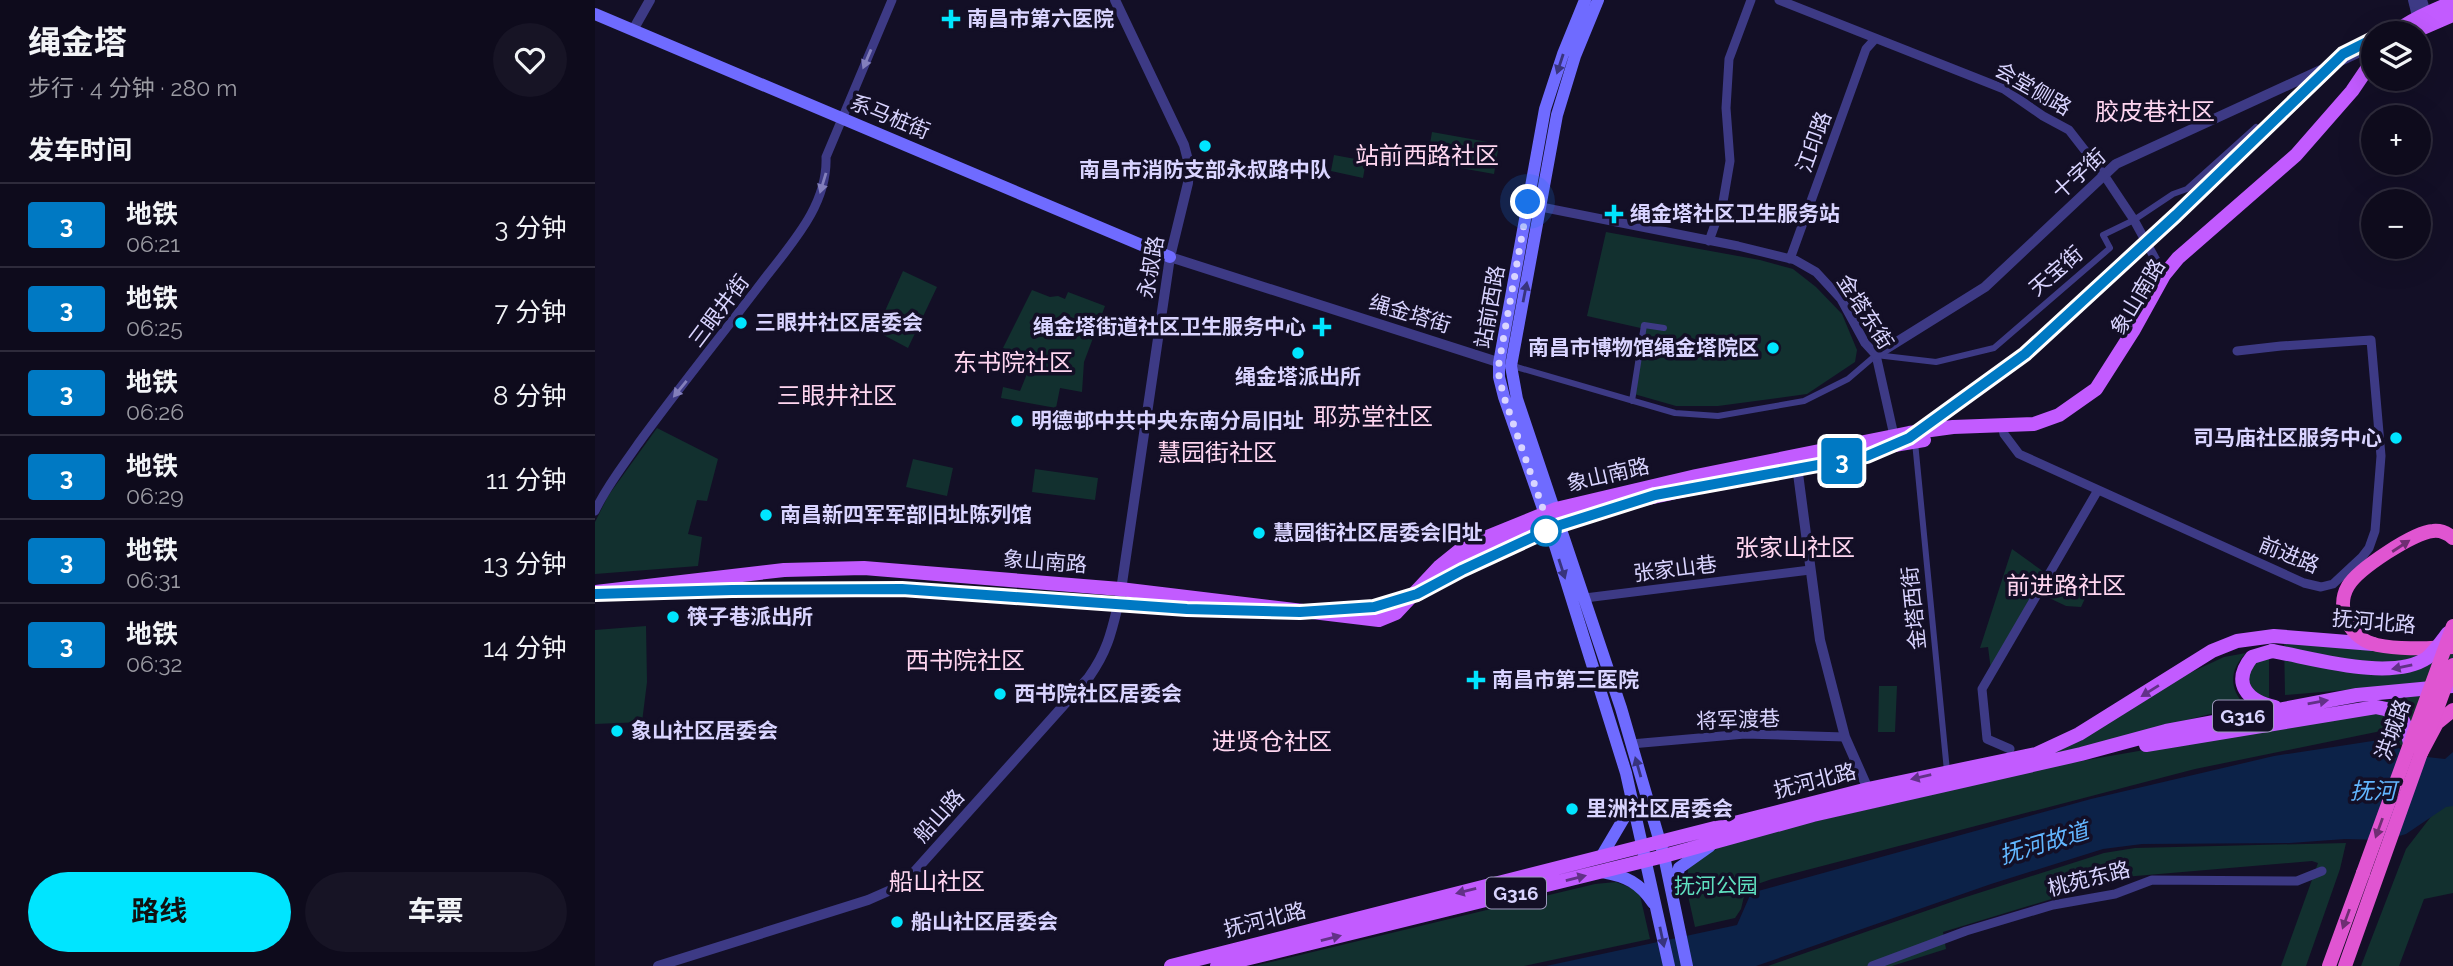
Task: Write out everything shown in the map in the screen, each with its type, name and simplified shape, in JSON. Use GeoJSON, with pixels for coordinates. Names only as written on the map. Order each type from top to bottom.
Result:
{"type":"FeatureCollection","features":[{"type":"Feature","properties":{"kind":"highway"},"geometry":{"type":"LineString","coordinates":[[2375,645],[2361,638],[2348,623],[2343,610],[2343,598],[2349,584],[2370,566],[2418,534],[2435,530],[2447,533],[2453,538]]}},
{"type":"Feature","properties":{"kind":"highway","name":"洪城路"},"geometry":{"type":"LineString","coordinates":[[2329,966],[2453,626]]}},
{"type":"Feature","properties":{"kind":"highway","name":"抚河北路"},"geometry":{"type":"LineString","coordinates":[[2375,645],[2453,647]]}},
{"type":"Feature","properties":{"kind":"highway","name":"洪城路"},"geometry":{"type":"LineString","coordinates":[[2345,966],[2453,665]]}},
{"type":"Feature","properties":{"kind":"highway"},"geometry":{"type":"LineString","coordinates":[[2421,754],[2437,723],[2453,710]]}},
{"type":"Feature","properties":{"kind":"main road","name":"站前西路"},"geometry":{"type":"LineString","coordinates":[[1584,0],[1545,109],[1505,364],[1552,516],[1631,792],[1669,966]]}},
{"type":"Feature","properties":{"kind":"main road","name":"站前西路"},"geometry":{"type":"LineString","coordinates":[[1505,364],[1541,207],[1557,115],[1575,56],[1598,0]]}},
{"type":"Feature","properties":{"kind":"main road"},"geometry":{"type":"LineString","coordinates":[[2421,20],[2453,2]]}},
{"type":"Feature","properties":{"kind":"main road","name":"系马桩街"},"geometry":{"type":"LineString","coordinates":[[595,14],[1170,257]]}},
{"type":"Feature","properties":{"kind":"main road"},"geometry":{"type":"LineString","coordinates":[[2421,20],[2453,15]]}},
{"type":"Feature","properties":{"kind":"main road","name":"象山南路"},"geometry":{"type":"LineString","coordinates":[[595,592],[784,570],[864,568],[1379,620],[1395,613],[1439,567],[1465,546],[1552,516],[1691,477],[1895,441],[1915,442],[2003,430],[2034,424],[2059,415],[2096,388],[2133,331],[2164,275],[2178,258],[2296,155],[2361,77]]}},
{"type":"Feature","properties":{"kind":"main road","name":"象山南路"},"geometry":{"type":"LineString","coordinates":[[1552,516],[1797,466],[1953,427],[2036,433],[2062,423],[2099,396],[2137,341],[2179,268],[2302,161],[2361,88]]}},
{"type":"Feature","properties":{"kind":"main road","name":"站前西路"},"geometry":{"type":"LineString","coordinates":[[1552,516],[1585,598],[1631,744],[1662,849],[1688,966]]}},
{"type":"Feature","properties":{"kind":"main road","name":"象山南路"},"geometry":{"type":"LineString","coordinates":[[595,600],[784,578],[864,576],[1120,593]]}},
{"type":"Feature","properties":{"kind":"main road"},"geometry":{"type":"LineString","coordinates":[[2180,672],[2228,653],[2251,650],[2371,668],[2395,669],[2428,657],[2453,626]]}},
{"type":"Feature","properties":{"kind":"main road","name":"抚河北路"},"geometry":{"type":"LineString","coordinates":[[1662,849],[1868,789],[2036,754],[2079,734],[2212,651],[2237,641],[2274,636],[2375,645]]}},
{"type":"Feature","properties":{"kind":"main road"},"geometry":{"type":"LineString","coordinates":[[2271,652],[2252,657],[2242,675],[2244,690],[2252,699],[2279,708]]}},
{"type":"Feature","properties":{"kind":"main road","name":"抚河北路"},"geometry":{"type":"LineString","coordinates":[[1171,966],[1601,857],[1644,853],[1718,840],[1813,815],[2081,754],[2166,731],[2357,695],[2453,686]]}},
{"type":"Feature","properties":{"kind":"main road"},"geometry":{"type":"LineString","coordinates":[[2081,754],[2376,707],[2390,709],[2400,715],[2410,743]]}},
{"type":"Feature","properties":{"kind":"main road"},"geometry":{"type":"LineString","coordinates":[[1601,857],[1627,813],[1631,792]]}},
{"type":"Feature","properties":{"kind":"main road"},"geometry":{"type":"LineString","coordinates":[[1674,902],[1675,877],[1679,868],[1718,840]]}},
{"type":"Feature","properties":{"kind":"main road","name":"抚河北路"},"geometry":{"type":"LineString","coordinates":[[1217,966],[1601,872],[1644,853]]}},
{"type":"Feature","properties":{"kind":"main road"},"geometry":{"type":"LineString","coordinates":[[1601,872],[1636,882],[1656,910]]}},
{"type":"Feature","properties":{"kind":"street"},"geometry":{"type":"LineString","coordinates":[[632,30],[650,0]]}},
{"type":"Feature","properties":{"kind":"street","name":"三眼井街"},"geometry":{"type":"LineString","coordinates":[[595,511],[602,495],[656,419],[709,353],[810,217],[827,176],[826,157],[892,0]]}},
{"type":"Feature","properties":{"kind":"street","name":"永叔路"},"geometry":{"type":"LineString","coordinates":[[1115,0],[1184,145],[1189,163],[1188,183],[1170,257],[1120,593]]}},
{"type":"Feature","properties":{"kind":"street"},"geometry":{"type":"LineString","coordinates":[[1709,241],[1723,202],[1730,161],[1726,108],[1730,60],[1751,0]]}},
{"type":"Feature","properties":{"kind":"street","name":"会堂侧路"},"geometry":{"type":"LineString","coordinates":[[1779,0],[2004,89],[2069,130],[2134,220],[2164,275]]}},
{"type":"Feature","properties":{"kind":"street"},"geometry":{"type":"LineString","coordinates":[[2413,0],[2421,20]]}},
{"type":"Feature","properties":{"kind":"street","name":"江印路"},"geometry":{"type":"LineString","coordinates":[[1790,259],[1866,49],[1875,39]]}},
{"type":"Feature","properties":{"kind":"street","name":"十字街"},"geometry":{"type":"LineString","coordinates":[[1876,355],[1985,287],[2116,164],[2361,52]]}},
{"type":"Feature","properties":{"kind":"street","name":"天宝街"},"geometry":{"type":"LineString","coordinates":[[1876,355],[1935,362],[1994,348],[2110,248],[2103,235],[2134,220],[2173,194],[2187,189],[2256,127]]}},
{"type":"Feature","properties":{"kind":"street","name":"金塔东街"},"geometry":{"type":"LineString","coordinates":[[1541,207],[1790,259],[1816,272],[1841,299],[1865,343],[1876,355],[1895,441]]}},
{"type":"Feature","properties":{"kind":"street","name":"绳金塔街"},"geometry":{"type":"LineString","coordinates":[[1170,257],[1505,364],[1675,414],[1718,416],[1804,401],[1848,379],[1876,355]]}},
{"type":"Feature","properties":{"kind":"street"},"geometry":{"type":"LineString","coordinates":[[1632,401],[1644,325],[1664,328]]}},
{"type":"Feature","properties":{"kind":"street","name":"前进路"},"geometry":{"type":"LineString","coordinates":[[2003,430],[2019,454],[2304,583],[2321,587],[2333,584],[2362,557],[2369,548],[2375,531],[2381,456],[2371,340],[2237,351]]}},
{"type":"Feature","properties":{"kind":"street","name":"金塔西街"},"geometry":{"type":"LineString","coordinates":[[1915,442],[1947,772]]}},
{"type":"Feature","properties":{"kind":"street"},"geometry":{"type":"LineString","coordinates":[[1797,466],[1819,640],[1845,737],[1868,789]]}},
{"type":"Feature","properties":{"kind":"street"},"geometry":{"type":"LineString","coordinates":[[2010,749],[1987,740],[1982,689],[2098,490]]}},
{"type":"Feature","properties":{"kind":"street","name":"张家山巷"},"geometry":{"type":"LineString","coordinates":[[1585,598],[1810,570]]}},
{"type":"Feature","properties":{"kind":"street","name":"船山路"},"geometry":{"type":"LineString","coordinates":[[658,966],[868,900],[893,889],[921,863],[1089,677],[1106,648],[1120,593]]}},
{"type":"Feature","properties":{"kind":"street","name":"将军渡巷"},"geometry":{"type":"LineString","coordinates":[[1631,744],[1745,734],[1845,737]]}},
{"type":"Feature","properties":{"kind":"street","name":"桃苑东路"},"geometry":{"type":"LineString","coordinates":[[1872,966],[1966,931],[2053,905],[2115,894],[2152,880],[2297,881],[2322,871]]}},
{"type":"Feature","properties":{"kind":"green space"},"geometry":{"type":"Polygon","coordinates":[[[1432,132],[1499,144],[1494,174],[1427,162],[1432,132]]]}},
{"type":"Feature","properties":{"kind":"green space"},"geometry":{"type":"Polygon","coordinates":[[[1334,155],[1366,161],[1363,178],[1331,171],[1334,155]]]}},
{"type":"Feature","properties":{"kind":"green space"},"geometry":{"type":"Polygon","coordinates":[[[1606,232],[1760,260],[1793,269],[1816,287],[1842,314],[1857,350],[1855,362],[1807,394],[1718,406],[1676,406],[1634,394],[1645,329],[1587,316],[1606,232]]]}},
{"type":"Feature","properties":{"kind":"green space"},"geometry":{"type":"Polygon","coordinates":[[[903,271],[937,287],[908,348],[876,331],[903,271]]]}},
{"type":"Feature","properties":{"kind":"green space"},"geometry":{"type":"Polygon","coordinates":[[[1032,290],[1065,299],[1068,292],[1105,306],[1084,362],[1082,392],[1060,388],[1056,408],[1001,398],[1003,387],[1020,391],[1031,364],[1029,360],[1003,348],[1032,290]]]}},
{"type":"Feature","properties":{"kind":"green space"},"geometry":{"type":"Polygon","coordinates":[[[657,428],[718,459],[707,501],[697,500],[688,534],[702,537],[698,566],[595,574],[595,522],[608,496],[657,428]]]}},
{"type":"Feature","properties":{"kind":"green space"},"geometry":{"type":"Polygon","coordinates":[[[913,459],[953,468],[947,496],[906,487],[913,459]]]}},
{"type":"Feature","properties":{"kind":"green space"},"geometry":{"type":"Polygon","coordinates":[[[1035,469],[1098,478],[1095,500],[1032,492],[1035,469]]]}},
{"type":"Feature","properties":{"kind":"green space"},"geometry":{"type":"Polygon","coordinates":[[[2012,549],[2044,572],[1991,670],[1988,647],[1980,648],[2012,549]]]}},
{"type":"Feature","properties":{"kind":"green space"},"geometry":{"type":"Polygon","coordinates":[[[2055,571],[2090,588],[2081,607],[2066,606],[2043,595],[2055,571]]]}},
{"type":"Feature","properties":{"kind":"green space"},"geometry":{"type":"Polygon","coordinates":[[[646,626],[647,682],[642,722],[595,724],[595,630],[646,626]]]}},
{"type":"Feature","properties":{"kind":"green space"},"geometry":{"type":"Polygon","coordinates":[[[2284,639],[2453,648],[2453,681],[2285,695],[2284,639]]]}},
{"type":"Feature","properties":{"kind":"green space"},"geometry":{"type":"Polygon","coordinates":[[[2246,653],[2236,666],[2233,679],[2236,693],[2245,705],[2044,757],[2183,676],[2224,657],[2246,653]]]}},
{"type":"Feature","properties":{"kind":"green space"},"geometry":{"type":"Polygon","coordinates":[[[2269,656],[2269,699],[2253,695],[2247,670],[2249,665],[2269,656]]]}},
{"type":"Feature","properties":{"kind":"green space"},"geometry":{"type":"Polygon","coordinates":[[[1879,686],[1897,686],[1895,732],[1878,732],[1879,686]]]}},
{"type":"Feature","properties":{"kind":"green space","name":"抚河公园"},"geometry":{"type":"Polygon","coordinates":[[[2434,693],[2412,753],[2381,731],[2195,769],[1772,879],[1746,888],[1741,909],[1735,918],[1695,927],[1687,891],[1688,867],[1716,849],[1748,837],[2064,764],[2340,716],[2409,694],[2434,693]]]}},
{"type":"Feature","properties":{"kind":"green space"},"geometry":{"type":"Polygon","coordinates":[[[2440,805],[2453,806],[2453,893],[2424,899],[2399,966],[2361,966],[2406,849],[2440,805]]]}},
{"type":"Feature","properties":{"kind":"green space"},"geometry":{"type":"Polygon","coordinates":[[[2346,843],[2340,869],[2306,966],[2281,966],[2318,863],[2312,861],[2124,877],[1943,932],[1946,949],[1892,966],[1768,966],[1963,898],[2104,853],[2135,848],[2346,843]]]}},
{"type":"Feature","properties":{"kind":"green space","name":"抚河公园"},"geometry":{"type":"Polygon","coordinates":[[[1616,882],[1639,891],[1650,939],[1524,966],[1254,966],[1595,884],[1616,882]]]}},
{"type":"Feature","properties":{"kind":"water","name":"抚河"},"geometry":{"type":"Polygon","coordinates":[[[2379,740],[2418,756],[2445,759],[2453,752],[2453,806],[2446,807],[2406,834],[2386,840],[2142,844],[2103,849],[1991,884],[1756,966],[1546,966],[1737,925],[1751,893],[2091,799],[2274,756],[2379,740]]]}},
{"type":"Feature","properties":{"kind":"metro line","name":"3"},"geometry":{"type":"LineString","coordinates":[[595,594],[902,589],[1187,609],[1300,612],[1374,607],[1417,594],[1557,526],[1655,495],[1867,456],[1909,438],[2025,354],[2176,215],[2343,54],[2361,45]]}},
{"type":"Feature","properties":{"kind":"place","name":"南昌市第六医院"},"geometry":{"type":"Point","coordinates":[951,19]}},
{"type":"Feature","properties":{"kind":"place","name":"南昌市消防支部永叔路中队"},"geometry":{"type":"Point","coordinates":[1205,146]}},
{"type":"Feature","properties":{"kind":"place","name":"绳金塔社区卫生服务站"},"geometry":{"type":"Point","coordinates":[1614,214]}},
{"type":"Feature","properties":{"kind":"place","name":"三眼井社区居委会"},"geometry":{"type":"Point","coordinates":[741,323]}},
{"type":"Feature","properties":{"kind":"place","name":"绳金塔街道社区卫生服务中心"},"geometry":{"type":"Point","coordinates":[1322,327]}},
{"type":"Feature","properties":{"kind":"place","name":"南昌市博物馆绳金塔院区"},"geometry":{"type":"Point","coordinates":[1773,348]}},
{"type":"Feature","properties":{"kind":"place","name":"绳金塔派出所"},"geometry":{"type":"Point","coordinates":[1298,353]}},
{"type":"Feature","properties":{"kind":"place","name":"明德邨中共中央东南分局旧址"},"geometry":{"type":"Point","coordinates":[1017,421]}},
{"type":"Feature","properties":{"kind":"place","name":"司马庙社区服务中心"},"geometry":{"type":"Point","coordinates":[2396,438]}},
{"type":"Feature","properties":{"kind":"place","name":"南昌新四军军部旧址陈列馆"},"geometry":{"type":"Point","coordinates":[766,515]}},
{"type":"Feature","properties":{"kind":"place","name":"慧园街社区居委会旧址"},"geometry":{"type":"Point","coordinates":[1259,533]}},
{"type":"Feature","properties":{"kind":"place","name":"筷子巷派出所"},"geometry":{"type":"Point","coordinates":[673,617]}},
{"type":"Feature","properties":{"kind":"place","name":"南昌市第三医院"},"geometry":{"type":"Point","coordinates":[1476,680]}},
{"type":"Feature","properties":{"kind":"place","name":"西书院社区居委会"},"geometry":{"type":"Point","coordinates":[1000,694]}},
{"type":"Feature","properties":{"kind":"place","name":"象山社区居委会"},"geometry":{"type":"Point","coordinates":[617,731]}},
{"type":"Feature","properties":{"kind":"place","name":"里洲社区居委会"},"geometry":{"type":"Point","coordinates":[1572,809]}},
{"type":"Feature","properties":{"kind":"place","name":"船山社区居委会"},"geometry":{"type":"Point","coordinates":[897,922]}},
{"type":"Feature","properties":{"kind":"district","name":"胶皮巷社区"},"geometry":{"type":"Point","coordinates":[2155,112]}},
{"type":"Feature","properties":{"kind":"district","name":"站前西路社区"},"geometry":{"type":"Point","coordinates":[1427,156]}},
{"type":"Feature","properties":{"kind":"district","name":"东书院社区"},"geometry":{"type":"Point","coordinates":[1013,363]}},
{"type":"Feature","properties":{"kind":"district","name":"三眼井社区"},"geometry":{"type":"Point","coordinates":[837,396]}},
{"type":"Feature","properties":{"kind":"district","name":"耶苏堂社区"},"geometry":{"type":"Point","coordinates":[1373,417]}},
{"type":"Feature","properties":{"kind":"district","name":"慧园街社区"},"geometry":{"type":"Point","coordinates":[1217,453]}},
{"type":"Feature","properties":{"kind":"district","name":"张家山社区"},"geometry":{"type":"Point","coordinates":[1795,548]}},
{"type":"Feature","properties":{"kind":"district","name":"前进路社区"},"geometry":{"type":"Point","coordinates":[2066,586]}},
{"type":"Feature","properties":{"kind":"district","name":"西书院社区"},"geometry":{"type":"Point","coordinates":[965,661]}},
{"type":"Feature","properties":{"kind":"district","name":"进贤仓社区"},"geometry":{"type":"Point","coordinates":[1272,742]}},
{"type":"Feature","properties":{"kind":"district","name":"船山社区"},"geometry":{"type":"Point","coordinates":[937,882]}},
{"type":"Feature","properties":{"kind":"route"},"geometry":{"type":"LineString","coordinates":[[1528,202],[1499,363],[1499,377],[1548,523],[1546,531]]}},
{"type":"Feature","properties":{"kind":"water label","name":"抚河故道"},"geometry":{"type":"Point","coordinates":[2044,843]}}]}
